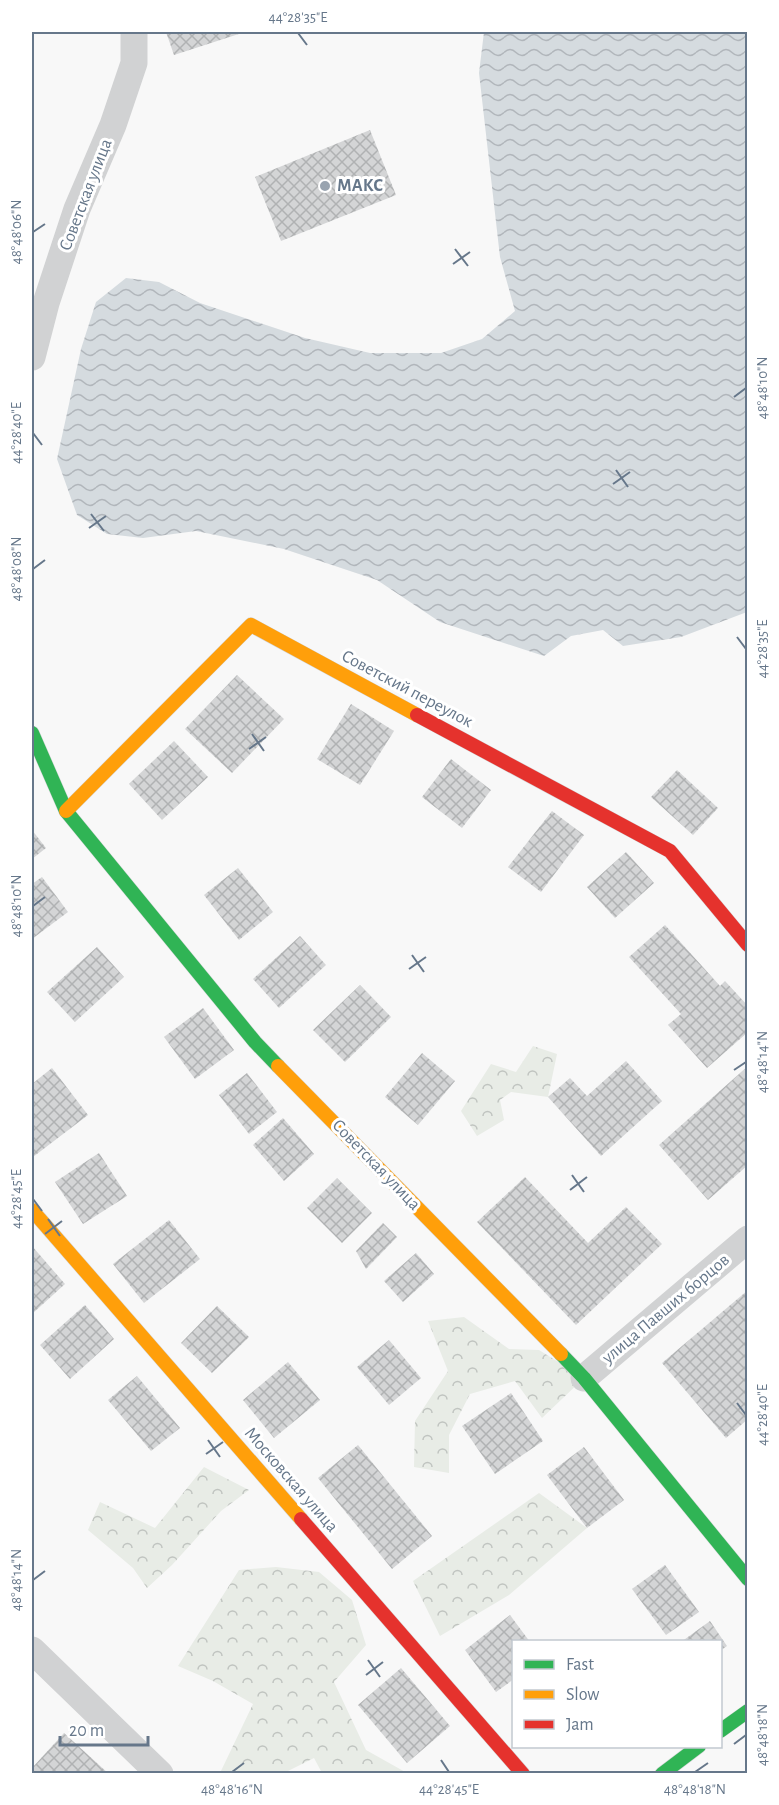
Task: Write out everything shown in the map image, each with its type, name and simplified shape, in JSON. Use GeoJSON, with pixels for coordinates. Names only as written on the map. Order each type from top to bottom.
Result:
{"type":"FeatureCollection","features":[{"type":"Feature","properties":{"kind":"street","name":"Советская улица"},"geometry":{"type":"LineString","coordinates":[[32,357],[46,303],[77,209],[113,125],[134,63],[134,32]]}},
{"type":"Feature","properties":{"kind":"street","name":"Советский переулок"},"geometry":{"type":"LineString","coordinates":[[66,811],[251,625],[670,851],[747,945]]}},
{"type":"Feature","properties":{"kind":"street","name":"Советская улица"},"geometry":{"type":"LineString","coordinates":[[32,733],[66,811],[255,1042],[584,1378],[747,1579]]}},
{"type":"Feature","properties":{"kind":"street","name":"Московская улица"},"geometry":{"type":"LineString","coordinates":[[32,1210],[523,1773]]}},
{"type":"Feature","properties":{"kind":"street","name":"улица Павших борцов"},"geometry":{"type":"LineString","coordinates":[[584,1378],[747,1239]]}},
{"type":"Feature","properties":{"kind":"street"},"geometry":{"type":"LineString","coordinates":[[32,1650],[160,1773]]}},
{"type":"Feature","properties":{"kind":"street"},"geometry":{"type":"LineString","coordinates":[[722,1730],[747,1711]]}},
{"type":"Feature","properties":{"kind":"street"},"geometry":{"type":"LineString","coordinates":[[662,1773],[696,1748]]}},
{"type":"Feature","properties":{"kind":"green space"},"geometry":{"type":"Polygon","coordinates":[[[533,1046],[557,1054],[548,1097],[511,1092],[500,1100],[504,1120],[477,1136],[461,1111],[491,1064],[516,1072],[533,1046]]]}},
{"type":"Feature","properties":{"kind":"green space"},"geometry":{"type":"Polygon","coordinates":[[[464,1317],[509,1349],[539,1350],[584,1378],[542,1418],[515,1381],[470,1394],[449,1435],[449,1473],[414,1467],[415,1421],[448,1371],[428,1321],[464,1317]]]}},
{"type":"Feature","properties":{"kind":"green space"},"geometry":{"type":"Polygon","coordinates":[[[204,1467],[249,1490],[221,1511],[172,1565],[147,1588],[133,1568],[88,1530],[100,1502],[155,1528],[204,1467]]]}},
{"type":"Feature","properties":{"kind":"green space"},"geometry":{"type":"Polygon","coordinates":[[[539,1493],[587,1528],[509,1595],[440,1636],[413,1581],[539,1493]]]}},
{"type":"Feature","properties":{"kind":"green space"},"geometry":{"type":"Polygon","coordinates":[[[276,1567],[319,1572],[352,1600],[366,1645],[334,1682],[366,1750],[407,1773],[322,1773],[314,1758],[284,1773],[220,1773],[253,1704],[213,1681],[178,1666],[239,1570],[276,1567]]]}},
{"type":"Feature","properties":{"kind":"water"},"geometry":{"type":"Polygon","coordinates":[[[484,32],[747,32],[747,612],[681,637],[623,646],[603,630],[571,636],[544,656],[440,622],[377,580],[284,549],[196,531],[143,538],[107,534],[77,515],[57,459],[81,349],[96,302],[126,278],[159,282],[200,303],[305,338],[370,353],[441,353],[482,339],[515,311],[500,257],[479,73],[484,32]]]}},
{"type":"Feature","properties":{"kind":"building"},"geometry":{"type":"Polygon","coordinates":[[[166,32],[245,32],[174,55],[166,32]]]}},
{"type":"Feature","properties":{"kind":"building","name":"МАКС"},"geometry":{"type":"Polygon","coordinates":[[[370,130],[396,195],[281,241],[255,177],[370,130]]]}},
{"type":"Feature","properties":{"kind":"building"},"geometry":{"type":"Polygon","coordinates":[[[237,675],[284,719],[232,773],[185,729],[237,675]]]}},
{"type":"Feature","properties":{"kind":"building"},"geometry":{"type":"Polygon","coordinates":[[[351,704],[394,731],[360,785],[317,759],[351,704]]]}},
{"type":"Feature","properties":{"kind":"building"},"geometry":{"type":"Polygon","coordinates":[[[174,741],[208,777],[162,820],[129,784],[174,741]]]}},
{"type":"Feature","properties":{"kind":"building"},"geometry":{"type":"Polygon","coordinates":[[[451,759],[491,790],[462,828],[422,797],[451,759]]]}},
{"type":"Feature","properties":{"kind":"building"},"geometry":{"type":"Polygon","coordinates":[[[677,770],[718,808],[693,835],[651,797],[677,770]]]}},
{"type":"Feature","properties":{"kind":"building"},"geometry":{"type":"Polygon","coordinates":[[[552,811],[584,835],[541,892],[508,867],[552,811]]]}},
{"type":"Feature","properties":{"kind":"building"},"geometry":{"type":"Polygon","coordinates":[[[32,830],[46,848],[32,859],[32,830]]]}},
{"type":"Feature","properties":{"kind":"building"},"geometry":{"type":"Polygon","coordinates":[[[626,852],[654,883],[615,918],[587,887],[626,852]]]}},
{"type":"Feature","properties":{"kind":"building"},"geometry":{"type":"Polygon","coordinates":[[[238,868],[273,912],[239,940],[204,895],[238,868]]]}},
{"type":"Feature","properties":{"kind":"building"},"geometry":{"type":"Polygon","coordinates":[[[42,877],[68,912],[32,939],[32,884],[42,877]]]}},
{"type":"Feature","properties":{"kind":"building"},"geometry":{"type":"Polygon","coordinates":[[[665,925],[720,986],[725,981],[748,1006],[748,1032],[707,1068],[668,1025],[681,1014],[629,957],[665,925]]]}},
{"type":"Feature","properties":{"kind":"building"},"geometry":{"type":"Polygon","coordinates":[[[300,936],[326,965],[279,1008],[253,979],[300,936]]]}},
{"type":"Feature","properties":{"kind":"building"},"geometry":{"type":"Polygon","coordinates":[[[97,947],[124,977],[75,1022],[47,992],[97,947]]]}},
{"type":"Feature","properties":{"kind":"building"},"geometry":{"type":"Polygon","coordinates":[[[360,985],[391,1017],[345,1062],[313,1030],[360,985]]]}},
{"type":"Feature","properties":{"kind":"building"},"geometry":{"type":"Polygon","coordinates":[[[203,1008],[234,1050],[195,1079],[164,1037],[203,1008]]]}},
{"type":"Feature","properties":{"kind":"building"},"geometry":{"type":"Polygon","coordinates":[[[422,1053],[455,1081],[418,1125],[385,1097],[422,1053]]]}},
{"type":"Feature","properties":{"kind":"building"},"geometry":{"type":"Polygon","coordinates":[[[626,1061],[662,1101],[601,1156],[548,1097],[570,1078],[587,1096],[626,1061]]]}},
{"type":"Feature","properties":{"kind":"building"},"geometry":{"type":"Polygon","coordinates":[[[748,1066],[748,1165],[708,1200],[659,1145],[748,1066]]]}},
{"type":"Feature","properties":{"kind":"building"},"geometry":{"type":"Polygon","coordinates":[[[52,1068],[88,1115],[33,1157],[32,1084],[52,1068]]]}},
{"type":"Feature","properties":{"kind":"building"},"geometry":{"type":"Polygon","coordinates":[[[247,1073],[277,1112],[249,1134],[219,1095],[247,1073]]]}},
{"type":"Feature","properties":{"kind":"building"},"geometry":{"type":"Polygon","coordinates":[[[283,1118],[314,1154],[284,1181],[253,1145],[283,1118]]]}},
{"type":"Feature","properties":{"kind":"building"},"geometry":{"type":"Polygon","coordinates":[[[99,1153],[127,1196],[83,1224],[55,1182],[99,1153]]]}},
{"type":"Feature","properties":{"kind":"building"},"geometry":{"type":"Polygon","coordinates":[[[525,1177],[588,1243],[626,1207],[662,1244],[576,1325],[477,1222],[525,1177]]]}},
{"type":"Feature","properties":{"kind":"building"},"geometry":{"type":"Polygon","coordinates":[[[337,1178],[372,1213],[342,1243],[307,1208],[337,1178]]]}},
{"type":"Feature","properties":{"kind":"building"},"geometry":{"type":"Polygon","coordinates":[[[169,1220],[200,1259],[144,1303],[113,1264],[169,1220]]]}},
{"type":"Feature","properties":{"kind":"building"},"geometry":{"type":"Polygon","coordinates":[[[383,1223],[397,1237],[366,1269],[356,1251],[383,1223]]]}},
{"type":"Feature","properties":{"kind":"building"},"geometry":{"type":"Polygon","coordinates":[[[32,1246],[65,1284],[32,1314],[32,1246]]]}},
{"type":"Feature","properties":{"kind":"building"},"geometry":{"type":"Polygon","coordinates":[[[416,1253],[434,1274],[403,1302],[384,1281],[416,1253]]]}},
{"type":"Feature","properties":{"kind":"building"},"geometry":{"type":"Polygon","coordinates":[[[748,1290],[748,1419],[726,1438],[662,1363],[748,1290]]]}},
{"type":"Feature","properties":{"kind":"building"},"geometry":{"type":"Polygon","coordinates":[[[85,1305],[114,1339],[70,1379],[40,1345],[85,1305]]]}},
{"type":"Feature","properties":{"kind":"building"},"geometry":{"type":"Polygon","coordinates":[[[217,1306],[249,1337],[212,1373],[181,1343],[217,1306]]]}},
{"type":"Feature","properties":{"kind":"building"},"geometry":{"type":"Polygon","coordinates":[[[389,1340],[421,1378],[389,1405],[357,1367],[389,1340]]]}},
{"type":"Feature","properties":{"kind":"building"},"geometry":{"type":"Polygon","coordinates":[[[288,1362],[320,1400],[274,1438],[243,1400],[288,1362]]]}},
{"type":"Feature","properties":{"kind":"building"},"geometry":{"type":"Polygon","coordinates":[[[137,1376],[180,1428],[151,1451],[108,1400],[137,1376]]]}},
{"type":"Feature","properties":{"kind":"building"},"geometry":{"type":"Polygon","coordinates":[[[511,1393],[543,1441],[495,1474],[462,1426],[511,1393]]]}},
{"type":"Feature","properties":{"kind":"building"},"geometry":{"type":"Polygon","coordinates":[[[358,1445],[432,1536],[392,1569],[318,1478],[358,1445]]]}},
{"type":"Feature","properties":{"kind":"building"},"geometry":{"type":"Polygon","coordinates":[[[584,1447],[624,1500],[587,1528],[547,1475],[584,1447]]]}},
{"type":"Feature","properties":{"kind":"building"},"geometry":{"type":"Polygon","coordinates":[[[665,1565],[699,1612],[666,1635],[632,1589],[665,1565]]]}},
{"type":"Feature","properties":{"kind":"building"},"geometry":{"type":"Polygon","coordinates":[[[510,1615],[529,1640],[512,1640],[512,1680],[496,1692],[465,1650],[510,1615]]]}},
{"type":"Feature","properties":{"kind":"building"},"geometry":{"type":"Polygon","coordinates":[[[710,1621],[727,1646],[722,1650],[722,1640],[684,1640],[710,1621]]]}},
{"type":"Feature","properties":{"kind":"building"},"geometry":{"type":"Polygon","coordinates":[[[401,1668],[450,1726],[407,1763],[358,1705],[401,1668]]]}},
{"type":"Feature","properties":{"kind":"building"},"geometry":{"type":"Polygon","coordinates":[[[64,1733],[109,1774],[32,1774],[32,1768],[64,1733]]]}},
{"type":"Feature","properties":{"kind":"traffic: fast"},"geometry":{"type":"LineString","coordinates":[[32,733],[66,811],[255,1042],[278,1066]]}},
{"type":"Feature","properties":{"kind":"traffic: fast"},"geometry":{"type":"LineString","coordinates":[[561,1354],[584,1378],[748,1579]]}},
{"type":"Feature","properties":{"kind":"traffic: fast"},"geometry":{"type":"LineString","coordinates":[[722,1730],[748,1711]]}},
{"type":"Feature","properties":{"kind":"traffic: fast"},"geometry":{"type":"LineString","coordinates":[[662,1774],[696,1748]]}},
{"type":"Feature","properties":{"kind":"traffic: slow"},"geometry":{"type":"LineString","coordinates":[[66,811],[251,625],[417,715]]}},
{"type":"Feature","properties":{"kind":"traffic: slow"},"geometry":{"type":"LineString","coordinates":[[278,1066],[561,1354]]}},
{"type":"Feature","properties":{"kind":"traffic: slow"},"geometry":{"type":"LineString","coordinates":[[32,1210],[301,1519]]}},
{"type":"Feature","properties":{"kind":"traffic: jam"},"geometry":{"type":"LineString","coordinates":[[417,715],[670,851],[748,945]]}},
{"type":"Feature","properties":{"kind":"traffic: jam"},"geometry":{"type":"LineString","coordinates":[[301,1519],[523,1774]]}},
{"type":"Feature","properties":{"kind":"place","name":"МАКС"},"geometry":{"type":"Point","coordinates":[325,186]}}]}
